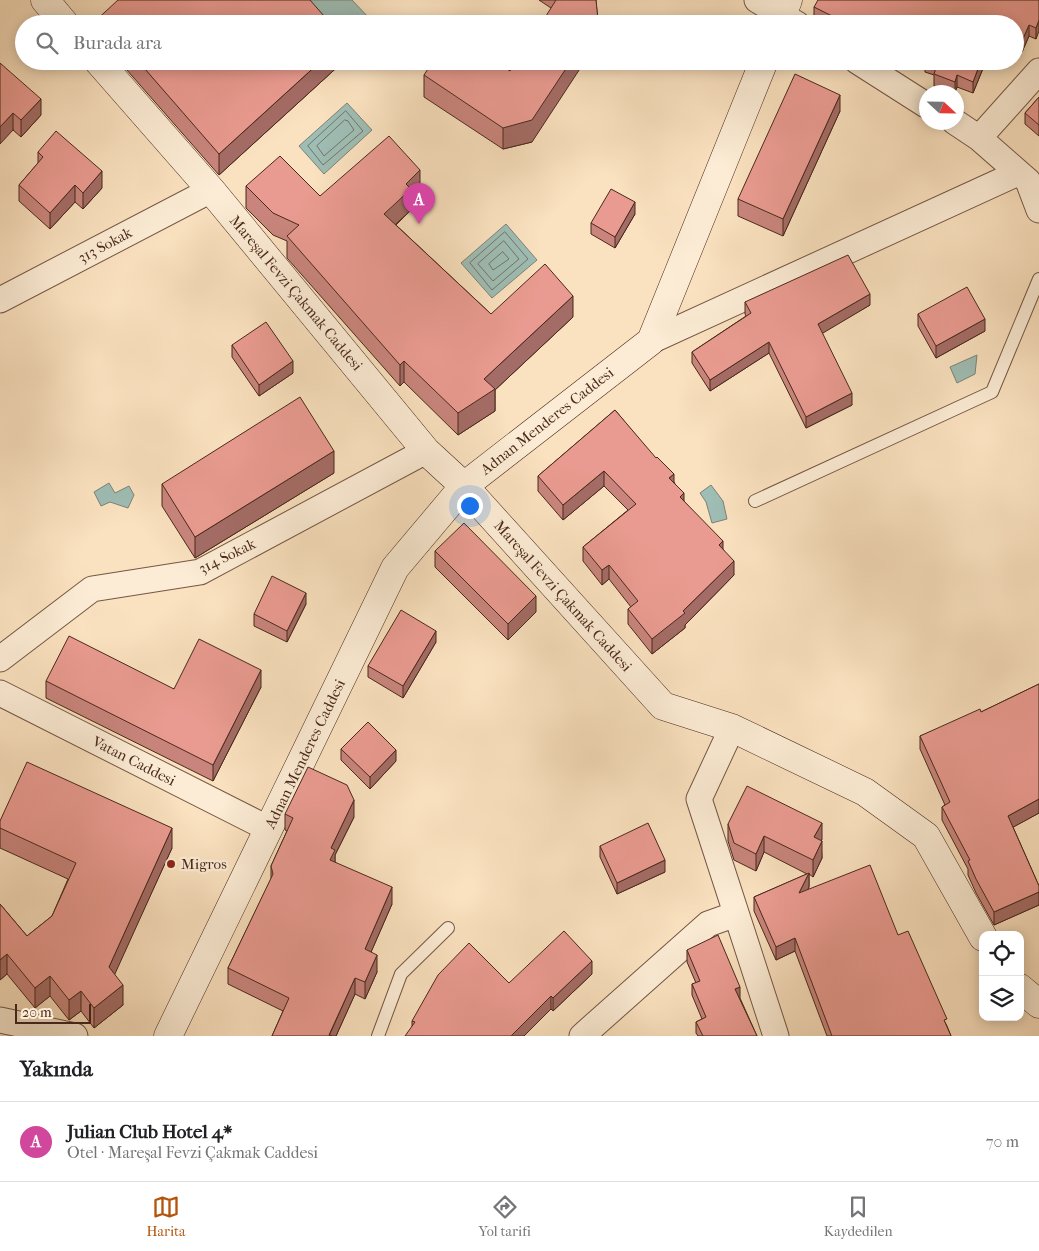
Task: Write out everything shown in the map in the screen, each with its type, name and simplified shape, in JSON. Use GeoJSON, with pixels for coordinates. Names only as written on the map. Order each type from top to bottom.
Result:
{"type":"FeatureCollection","features":[{"type":"Feature","properties":{"kind":"street"},"geometry":{"type":"LineString","coordinates":[[45,0],[58,15]]}},
{"type":"Feature","properties":{"kind":"street"},"geometry":{"type":"LineString","coordinates":[[757,0],[785,15]]}},
{"type":"Feature","properties":{"kind":"street","name":"Mareşal Fevzi Çakmak Caddesi"},"geometry":{"type":"LineString","coordinates":[[106,70],[210,190],[426,451],[464,486],[662,706],[732,728],[865,792],[926,836],[980,931]]}},
{"type":"Feature","properties":{"kind":"street"},"geometry":{"type":"LineString","coordinates":[[652,340],[760,70]]}},
{"type":"Feature","properties":{"kind":"street"},"geometry":{"type":"LineString","coordinates":[[871,70],[919,101]]}},
{"type":"Feature","properties":{"kind":"street"},"geometry":{"type":"LineString","coordinates":[[979,138],[1039,71]]}},
{"type":"Feature","properties":{"kind":"street"},"geometry":{"type":"LineString","coordinates":[[964,128],[979,138],[1028,181],[1039,210]]}},
{"type":"Feature","properties":{"kind":"street"},"geometry":{"type":"LineString","coordinates":[[652,340],[1018,173]]}},
{"type":"Feature","properties":{"kind":"street","name":"313 Sokak"},"geometry":{"type":"LineString","coordinates":[[0,300],[210,190]]}},
{"type":"Feature","properties":{"kind":"street","name":"Adnan Menderes Caddesi"},"geometry":{"type":"LineString","coordinates":[[168,1036],[395,568],[464,486],[652,340]]}},
{"type":"Feature","properties":{"kind":"street","name":"314 Sokak"},"geometry":{"type":"LineString","coordinates":[[0,658],[92,589],[200,572],[426,451]]}},
{"type":"Feature","properties":{"kind":"street","name":"Vatan Caddesi"},"geometry":{"type":"LineString","coordinates":[[0,693],[269,828]]}},
{"type":"Feature","properties":{"kind":"street"},"geometry":{"type":"LineString","coordinates":[[732,728],[699,799],[776,1036]]}},
{"type":"Feature","properties":{"kind":"street"},"geometry":{"type":"LineString","coordinates":[[582,1036],[708,924],[736,914]]}},
{"type":"Feature","properties":{"kind":"street"},"geometry":{"type":"LineString","coordinates":[[1024,991],[1039,1004]]}},
{"type":"Feature","properties":{"kind":"street"},"geometry":{"type":"LineString","coordinates":[[0,1020],[75,1036]]}},
{"type":"Feature","properties":{"kind":"lane"},"geometry":{"type":"LineString","coordinates":[[755,501],[992,392],[1039,280]]}},
{"type":"Feature","properties":{"kind":"lane"},"geometry":{"type":"LineString","coordinates":[[378,1036],[402,974],[448,928]]}},
{"type":"Feature","properties":{"kind":"water"},"geometry":{"type":"Polygon","coordinates":[[[292,0],[352,0],[366,15],[306,15],[292,0]]]}},
{"type":"Feature","properties":{"kind":"water"},"geometry":{"type":"Polygon","coordinates":[[[347,103],[372,130],[324,174],[299,146],[347,103]]]}},
{"type":"Feature","properties":{"kind":"water"},"geometry":{"type":"Polygon","coordinates":[[[506,224],[537,260],[492,298],[461,263],[506,224]]]}},
{"type":"Feature","properties":{"kind":"water"},"geometry":{"type":"Polygon","coordinates":[[[977,355],[975,374],[957,383],[950,367],[977,355]]]}},
{"type":"Feature","properties":{"kind":"water"},"geometry":{"type":"Polygon","coordinates":[[[109,483],[115,493],[129,486],[134,495],[128,508],[110,502],[101,506],[94,492],[109,483]]]}},
{"type":"Feature","properties":{"kind":"water"},"geometry":{"type":"Polygon","coordinates":[[[711,485],[723,501],[727,519],[712,523],[706,502],[700,493],[711,485]]]}},
{"type":"Feature","properties":{"kind":"building"},"geometry":{"type":"Polygon","coordinates":[[[118,0],[310,0],[323,15],[102,15],[118,0]]]}},
{"type":"Feature","properties":{"kind":"building"},"geometry":{"type":"Polygon","coordinates":[[[556,0],[596,0],[598,15],[547,15],[556,0]]]}},
{"type":"Feature","properties":{"kind":"building"},"geometry":{"type":"Polygon","coordinates":[[[818,0],[1039,0],[1039,20],[1036,28],[1029,25],[1024,36],[1024,15],[830,15],[814,7],[818,0]]]}},
{"type":"Feature","properties":{"kind":"building"},"geometry":{"type":"Polygon","coordinates":[[[0,63],[41,99],[21,120],[13,113],[0,127],[0,63]]]}},
{"type":"Feature","properties":{"kind":"building"},"geometry":{"type":"Polygon","coordinates":[[[146,70],[311,70],[219,154],[146,70]]]}},
{"type":"Feature","properties":{"kind":"building"},"geometry":{"type":"Polygon","coordinates":[[[427,70],[565,70],[532,120],[503,128],[424,75],[427,70]]]}},
{"type":"Feature","properties":{"kind":"building"},"geometry":{"type":"Polygon","coordinates":[[[935,70],[978,70],[973,82],[957,75],[955,82],[934,74],[935,70]]]}},
{"type":"Feature","properties":{"kind":"building"},"geometry":{"type":"Polygon","coordinates":[[[795,74],[840,95],[783,219],[738,199],[795,74]]]}},
{"type":"Feature","properties":{"kind":"building"},"geometry":{"type":"Polygon","coordinates":[[[1039,97],[1039,125],[1025,113],[1039,97]]]}},
{"type":"Feature","properties":{"kind":"building"},"geometry":{"type":"Polygon","coordinates":[[[56,131],[102,171],[83,193],[75,185],[50,213],[19,185],[43,157],[38,152],[56,131]]]}},
{"type":"Feature","properties":{"kind":"building"},"geometry":{"type":"Polygon","coordinates":[[[389,136],[420,170],[406,184],[411,189],[384,214],[491,314],[545,264],[573,296],[484,379],[495,389],[458,413],[404,361],[400,365],[287,236],[299,225],[273,213],[246,186],[280,156],[320,196],[389,136]]]}},
{"type":"Feature","properties":{"kind":"building"},"geometry":{"type":"Polygon","coordinates":[[[611,189],[635,202],[615,237],[591,223],[611,189]]]}},
{"type":"Feature","properties":{"kind":"building"},"geometry":{"type":"Polygon","coordinates":[[[848,255],[870,294],[818,324],[852,393],[806,417],[769,342],[710,380],[692,352],[751,313],[745,302],[848,255]]]}},
{"type":"Feature","properties":{"kind":"building"},"geometry":{"type":"Polygon","coordinates":[[[967,287],[985,319],[936,346],[918,314],[967,287]]]}},
{"type":"Feature","properties":{"kind":"building"},"geometry":{"type":"Polygon","coordinates":[[[266,322],[293,361],[259,385],[232,345],[266,322]]]}},
{"type":"Feature","properties":{"kind":"building"},"geometry":{"type":"Polygon","coordinates":[[[300,397],[334,451],[195,537],[162,484],[300,397]]]}},
{"type":"Feature","properties":{"kind":"building"},"geometry":{"type":"Polygon","coordinates":[[[615,410],[656,458],[674,474],[669,478],[684,493],[680,497],[723,541],[719,545],[734,561],[683,611],[685,613],[652,639],[628,609],[638,601],[609,565],[602,570],[583,547],[636,504],[604,471],[563,505],[538,476],[615,410]]]}},
{"type":"Feature","properties":{"kind":"building"},"geometry":{"type":"Polygon","coordinates":[[[464,523],[536,596],[508,624],[435,551],[464,523]]]}},
{"type":"Feature","properties":{"kind":"building"},"geometry":{"type":"Polygon","coordinates":[[[272,576],[306,593],[287,631],[254,614],[272,576]]]}},
{"type":"Feature","properties":{"kind":"building"},"geometry":{"type":"Polygon","coordinates":[[[401,610],[436,631],[403,686],[368,666],[401,610]]]}},
{"type":"Feature","properties":{"kind":"building"},"geometry":{"type":"Polygon","coordinates":[[[69,636],[174,689],[199,639],[261,670],[213,765],[46,681],[69,636]]]}},
{"type":"Feature","properties":{"kind":"building"},"geometry":{"type":"Polygon","coordinates":[[[1039,684],[1039,799],[1008,816],[1039,886],[1039,892],[994,912],[976,879],[968,861],[970,860],[942,807],[950,802],[920,736],[980,709],[981,712],[1039,684]]]}},
{"type":"Feature","properties":{"kind":"building"},"geometry":{"type":"Polygon","coordinates":[[[368,722],[396,750],[370,777],[341,749],[368,722]]]}},
{"type":"Feature","properties":{"kind":"building"},"geometry":{"type":"Polygon","coordinates":[[[27,762],[172,828],[109,967],[123,985],[94,1008],[81,991],[69,1000],[50,976],[35,988],[7,954],[0,960],[0,904],[27,936],[52,916],[76,863],[0,828],[0,821],[27,762]]]}},
{"type":"Feature","properties":{"kind":"building"},"geometry":{"type":"Polygon","coordinates":[[[308,767],[347,785],[354,800],[331,848],[335,850],[330,860],[392,887],[365,949],[377,955],[365,982],[355,978],[329,1035],[332,1036],[272,1036],[289,998],[228,968],[273,874],[271,866],[293,818],[285,814],[308,767]]]}},
{"type":"Feature","properties":{"kind":"building"},"geometry":{"type":"Polygon","coordinates":[[[747,786],[822,823],[814,837],[822,841],[813,860],[764,836],[756,854],[734,843],[728,824],[747,786]]]}},
{"type":"Feature","properties":{"kind":"building"},"geometry":{"type":"Polygon","coordinates":[[[648,823],[665,860],[617,883],[600,846],[648,823]]]}},
{"type":"Feature","properties":{"kind":"building"},"geometry":{"type":"Polygon","coordinates":[[[870,865],[898,935],[908,931],[947,1019],[944,1020],[951,1036],[832,1036],[795,938],[776,947],[754,897],[809,873],[799,893],[870,865]]]}},
{"type":"Feature","properties":{"kind":"building"},"geometry":{"type":"Polygon","coordinates":[[[564,931],[592,961],[553,998],[551,996],[511,1036],[405,1036],[415,1022],[412,1021],[438,975],[469,943],[509,983],[564,931]]]}},
{"type":"Feature","properties":{"kind":"building"},"geometry":{"type":"Polygon","coordinates":[[[718,935],[740,987],[735,989],[757,1036],[703,1036],[696,1022],[706,1017],[692,984],[700,981],[687,950],[718,935]]]}},
{"type":"Feature","properties":{"kind":"place","name":"Julian Club Hotel 4*"},"geometry":{"type":"Point","coordinates":[419,224]}},
{"type":"Feature","properties":{"kind":"place","name":"Migros"},"geometry":{"type":"Point","coordinates":[171,864]}}]}
